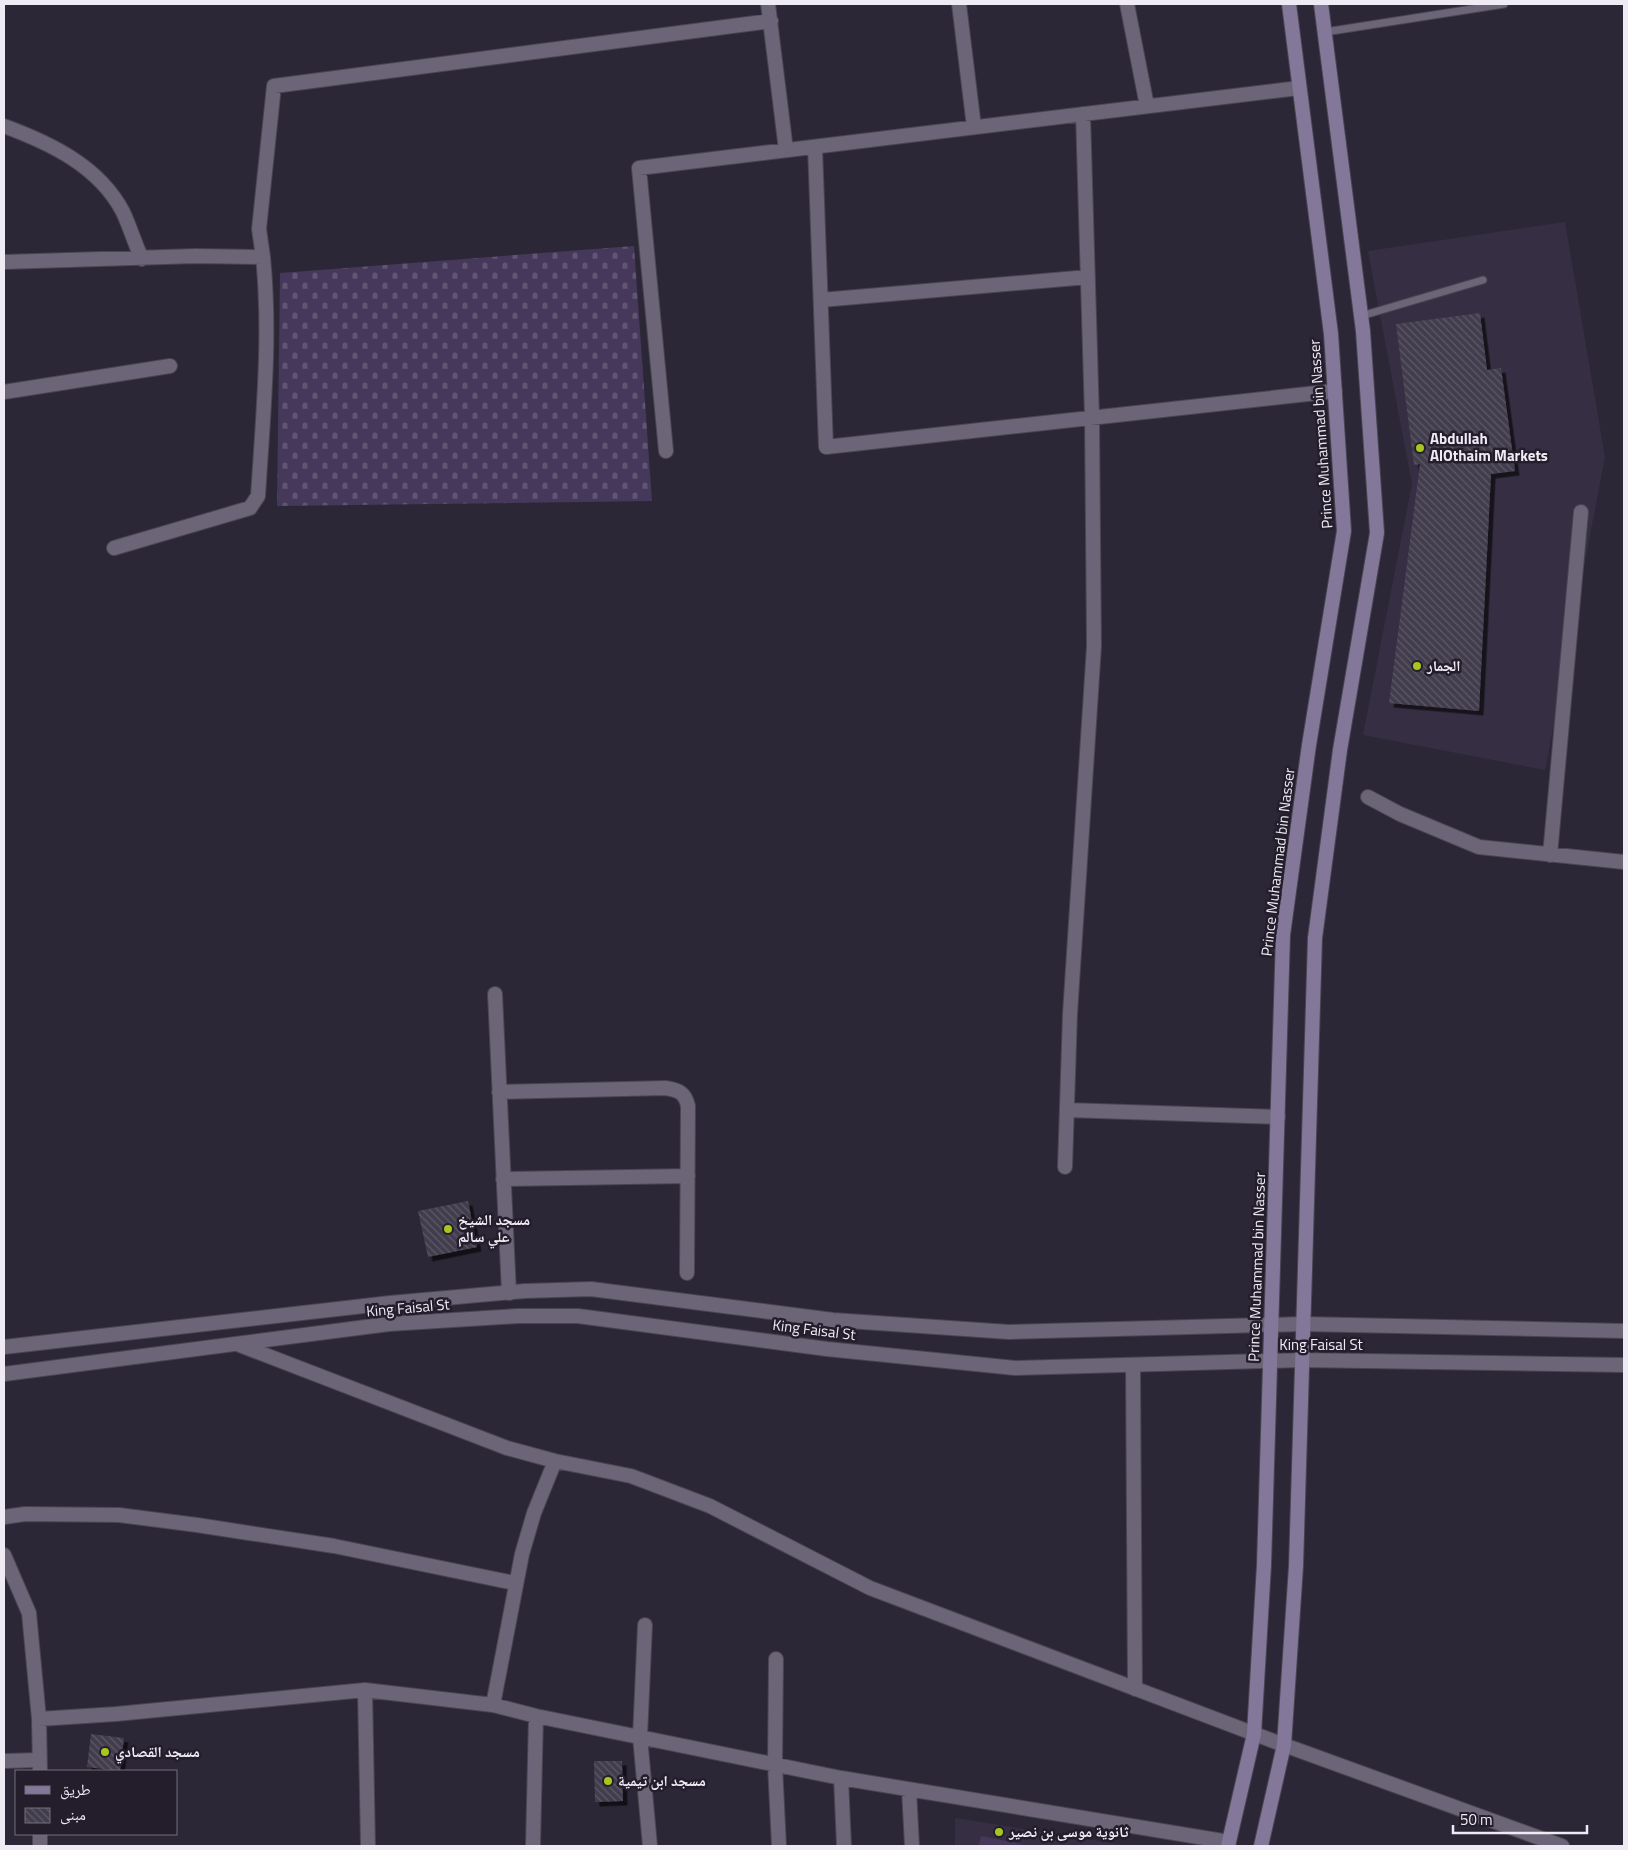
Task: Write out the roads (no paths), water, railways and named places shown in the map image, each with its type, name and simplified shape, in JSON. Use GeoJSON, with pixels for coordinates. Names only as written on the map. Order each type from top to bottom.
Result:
{"type":"FeatureCollection","features":[{"type":"Feature","properties":{"kind":"main road","name":"Prince Muhammad bin Nasser"},"geometry":{"type":"LineString","coordinates":[[1229,1844],[1254,1734],[1264,1564],[1283,935],[1309,745],[1344,531],[1331,334],[1289,4]]}},
{"type":"Feature","properties":{"kind":"main road"},"geometry":{"type":"LineString","coordinates":[[1261,1846],[1284,1745],[1296,1566],[1315,938],[1340,750],[1376,533],[1361,316],[1321,4]]}},
{"type":"Feature","properties":{"kind":"street"},"geometry":{"type":"LineString","coordinates":[[768,4],[786,150]]}},
{"type":"Feature","properties":{"kind":"street"},"geometry":{"type":"LineString","coordinates":[[959,4],[974,128]]}},
{"type":"Feature","properties":{"kind":"street"},"geometry":{"type":"LineString","coordinates":[[1127,4],[1147,106]]}},
{"type":"Feature","properties":{"kind":"street"},"geometry":{"type":"LineString","coordinates":[[114,548],[250,508],[258,496],[266,381],[266,284],[259,229],[274,86],[771,21]]}},
{"type":"Feature","properties":{"kind":"street"},"geometry":{"type":"LineString","coordinates":[[666,450],[640,168],[1300,88]]}},
{"type":"Feature","properties":{"kind":"street"},"geometry":{"type":"LineString","coordinates":[[1064,1167],[1070,1014],[1094,646],[1092,418],[1083,114]]}},
{"type":"Feature","properties":{"kind":"street"},"geometry":{"type":"LineString","coordinates":[[4,126],[59,149],[98,178],[123,212],[142,259]]}},
{"type":"Feature","properties":{"kind":"street"},"geometry":{"type":"LineString","coordinates":[[815,147],[826,447],[1335,391]]}},
{"type":"Feature","properties":{"kind":"street"},"geometry":{"type":"LineString","coordinates":[[4,262],[196,256],[263,257]]}},
{"type":"Feature","properties":{"kind":"street"},"geometry":{"type":"LineString","coordinates":[[820,300],[1088,277]]}},
{"type":"Feature","properties":{"kind":"street"},"geometry":{"type":"LineString","coordinates":[[4,392],[170,366]]}},
{"type":"Feature","properties":{"kind":"street"},"geometry":{"type":"LineString","coordinates":[[1550,855],[1581,512]]}},
{"type":"Feature","properties":{"kind":"street"},"geometry":{"type":"LineString","coordinates":[[1368,797],[1400,814],[1479,847],[1624,862]]}},
{"type":"Feature","properties":{"kind":"street"},"geometry":{"type":"LineString","coordinates":[[494,994],[509,1293]]}},
{"type":"Feature","properties":{"kind":"street"},"geometry":{"type":"LineString","coordinates":[[500,1092],[665,1088],[678,1090],[686,1096],[688,1106],[687,1273]]}},
{"type":"Feature","properties":{"kind":"street"},"geometry":{"type":"LineString","coordinates":[[1067,1110],[1278,1117]]}},
{"type":"Feature","properties":{"kind":"street"},"geometry":{"type":"LineString","coordinates":[[503,1179],[688,1176]]}},
{"type":"Feature","properties":{"kind":"street","name":"King Faisal St"},"geometry":{"type":"LineString","coordinates":[[4,1347],[390,1303],[509,1293],[591,1289],[832,1320],[1009,1332],[1303,1324],[1624,1331]]}},
{"type":"Feature","properties":{"kind":"street","name":"King Faisal St"},"geometry":{"type":"LineString","coordinates":[[4,1374],[389,1324],[518,1316],[578,1316],[826,1349],[1014,1368],[1302,1360],[1624,1365]]}},
{"type":"Feature","properties":{"kind":"street"},"geometry":{"type":"LineString","coordinates":[[237,1344],[506,1448],[555,1461],[631,1476],[710,1506],[870,1588],[1254,1734],[1562,1846]]}},
{"type":"Feature","properties":{"kind":"street"},"geometry":{"type":"LineString","coordinates":[[1133,1365],[1135,1689]]}},
{"type":"Feature","properties":{"kind":"street"},"geometry":{"type":"LineString","coordinates":[[493,1705],[514,1583],[534,1513],[555,1461]]}},
{"type":"Feature","properties":{"kind":"street"},"geometry":{"type":"LineString","coordinates":[[4,1517],[24,1514],[119,1515],[197,1524],[334,1546],[514,1583]]}},
{"type":"Feature","properties":{"kind":"street"},"geometry":{"type":"LineString","coordinates":[[4,1555],[29,1613],[39,1719],[40,1766],[4,1762]]}},
{"type":"Feature","properties":{"kind":"street"},"geometry":{"type":"LineString","coordinates":[[645,1625],[640,1737],[650,1846]]}},
{"type":"Feature","properties":{"kind":"street"},"geometry":{"type":"LineString","coordinates":[[776,1659],[775,1765],[779,1846]]}},
{"type":"Feature","properties":{"kind":"street"},"geometry":{"type":"LineString","coordinates":[[39,1719],[116,1714],[365,1690],[493,1705],[536,1716],[841,1778],[1229,1844]]}},
{"type":"Feature","properties":{"kind":"street"},"geometry":{"type":"LineString","coordinates":[[365,1690],[368,1846]]}},
{"type":"Feature","properties":{"kind":"street"},"geometry":{"type":"LineString","coordinates":[[533,1846],[536,1716]]}},
{"type":"Feature","properties":{"kind":"street"},"geometry":{"type":"LineString","coordinates":[[841,1778],[844,1846]]}},
{"type":"Feature","properties":{"kind":"street"},"geometry":{"type":"LineString","coordinates":[[910,1790],[912,1846]]}},
{"type":"Feature","properties":{"kind":"lane"},"geometry":{"type":"LineString","coordinates":[[1325,32],[1504,4]]}},
{"type":"Feature","properties":{"kind":"lane"},"geometry":{"type":"LineString","coordinates":[[1361,316],[1483,280]]}},
{"type":"Feature","properties":{"kind":"place","name":"Abdullah AlOthaim Markets"},"geometry":{"type":"Point","coordinates":[1420,448]}},
{"type":"Feature","properties":{"kind":"place","name":"الجمار"},"geometry":{"type":"Point","coordinates":[1417,666]}},
{"type":"Feature","properties":{"kind":"place","name":"مسجد الشيخ علي سالم"},"geometry":{"type":"Point","coordinates":[448,1229]}},
{"type":"Feature","properties":{"kind":"place","name":"مسجد القصادي"},"geometry":{"type":"Point","coordinates":[105,1752]}},
{"type":"Feature","properties":{"kind":"place","name":"مسجد ابن تيمية"},"geometry":{"type":"Point","coordinates":[608,1781]}},
{"type":"Feature","properties":{"kind":"place","name":"ثانوية موسى بن نصير"},"geometry":{"type":"Point","coordinates":[999,1832]}}]}
